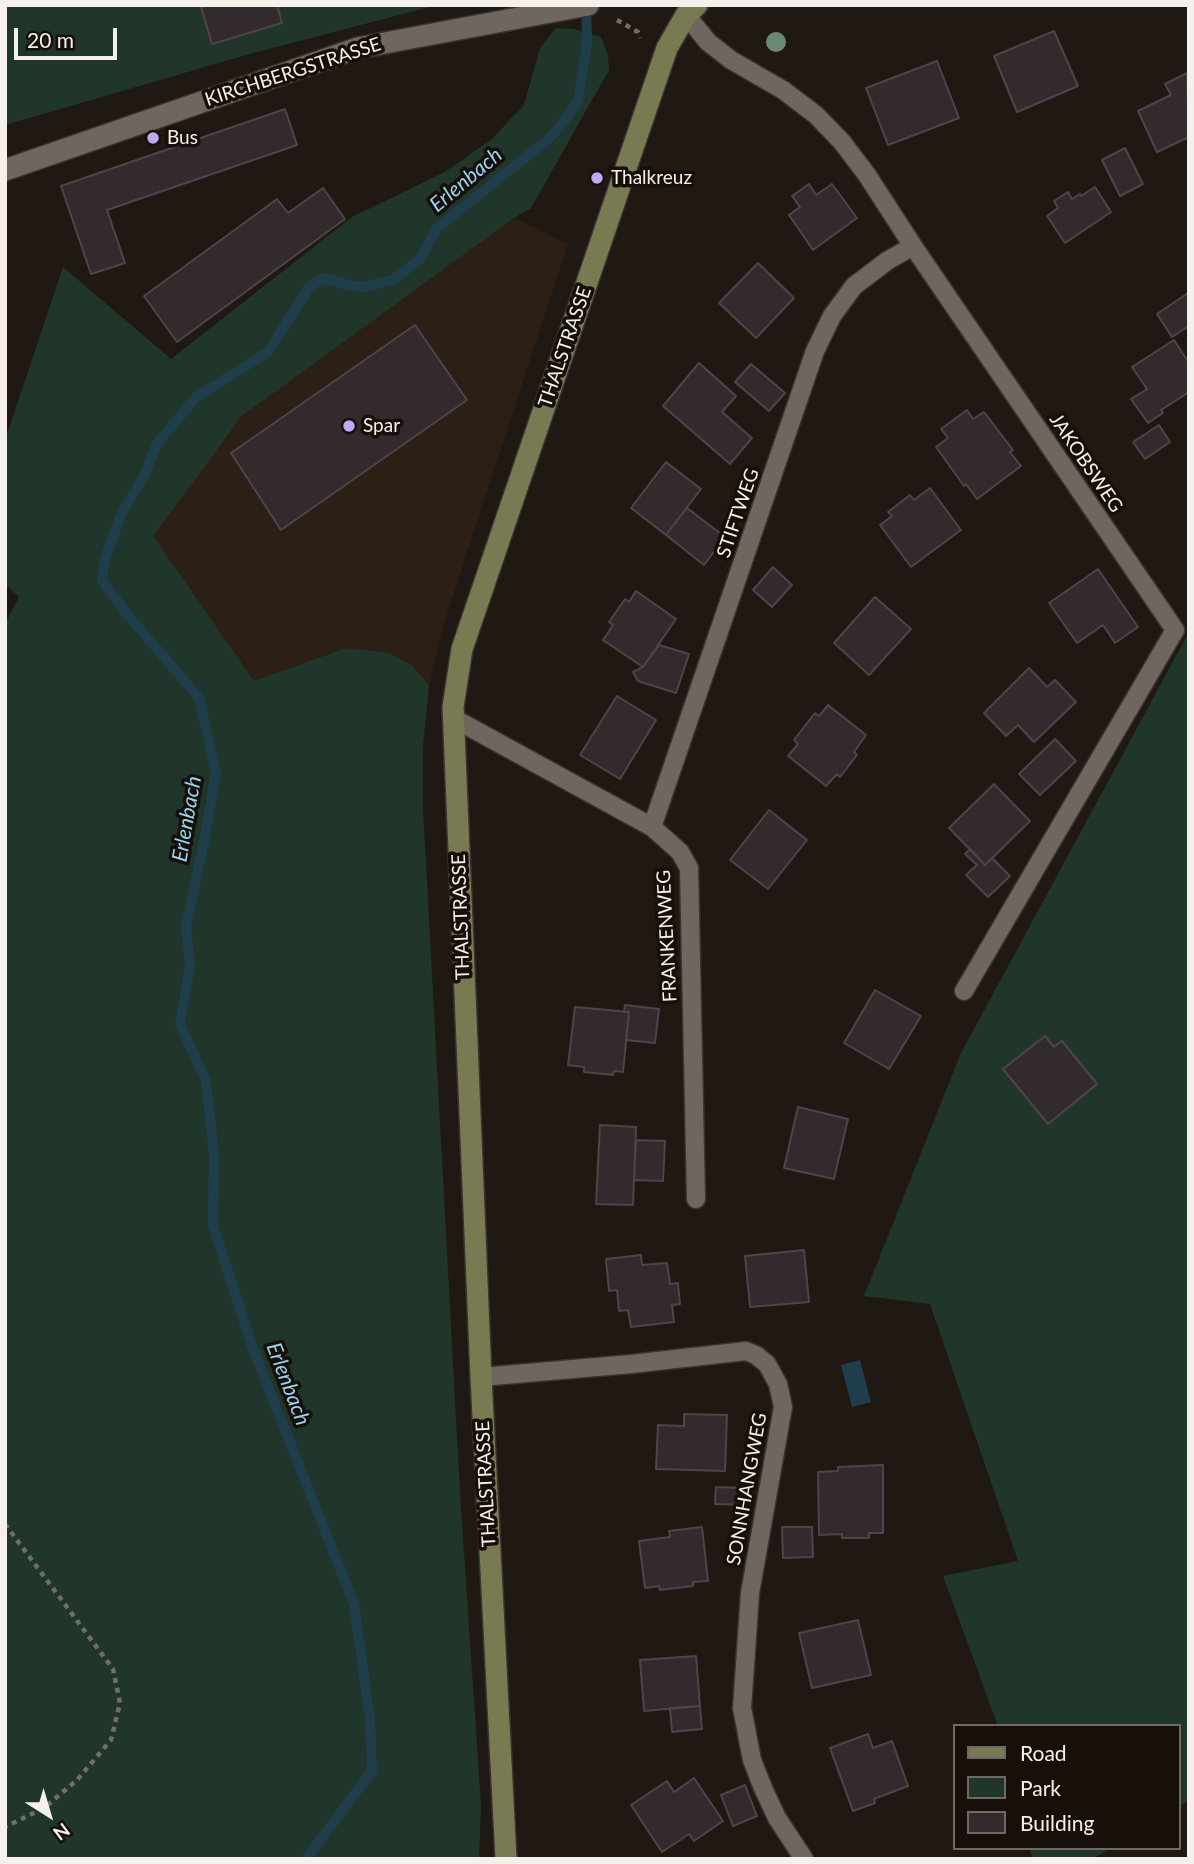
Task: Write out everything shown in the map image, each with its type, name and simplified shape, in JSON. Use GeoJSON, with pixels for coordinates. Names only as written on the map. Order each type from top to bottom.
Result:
{"type":"FeatureCollection","features":[{"type":"Feature","properties":{"kind":"street","name":"KIRCHBERGSTRASSE"},"geometry":{"type":"LineString","coordinates":[[5,170],[358,48],[588,5]]}},
{"type":"Feature","properties":{"kind":"street","name":"THALSTRASSE"},"geometry":{"type":"LineString","coordinates":[[506,1859],[481,1377],[453,707],[462,649],[667,47],[686,8]]}},
{"type":"Feature","properties":{"kind":"lane","name":"JAKOBSWEG"},"geometry":{"type":"LineString","coordinates":[[686,8],[708,42],[783,90],[816,115],[842,142],[1175,630],[964,991]]}},
{"type":"Feature","properties":{"kind":"lane","name":"STIFTWEG"},"geometry":{"type":"LineString","coordinates":[[652,827],[815,351],[832,316],[853,286],[913,246]]}},
{"type":"Feature","properties":{"kind":"lane","name":"FRANKENWEG"},"geometry":{"type":"LineString","coordinates":[[453,718],[652,827],[680,852],[689,868],[696,1199]]}},
{"type":"Feature","properties":{"kind":"lane","name":"SONNHANGWEG"},"geometry":{"type":"LineString","coordinates":[[481,1377],[746,1351],[766,1364],[778,1384],[783,1407],[750,1593],[742,1708],[752,1760],[763,1788],[777,1818],[804,1859]]}},
{"type":"Feature","properties":{"kind":"path"},"geometry":{"type":"LineString","coordinates":[[5,1524],[113,1669],[120,1703],[111,1740],[77,1780],[44,1808],[5,1827]]}},
{"type":"Feature","properties":{"kind":"shaded area"},"geometry":{"type":"Polygon","coordinates":[[[514,218],[568,244],[443,626],[429,685],[412,665],[346,648],[254,681],[152,536],[242,416],[514,218]]]}},
{"type":"Feature","properties":{"kind":"green space"},"geometry":{"type":"Polygon","coordinates":[[[5,5],[437,5],[246,55],[5,125],[5,5]]]}},
{"type":"Feature","properties":{"kind":"green space"},"geometry":{"type":"Polygon","coordinates":[[[556,28],[573,29],[601,37],[608,55],[609,70],[531,208],[242,416],[153,536],[254,681],[346,648],[389,653],[412,665],[429,685],[423,747],[423,809],[460,1493],[481,1805],[479,1859],[5,1859],[5,624],[19,597],[5,584],[5,440],[63,267],[171,359],[352,217],[445,172],[492,139],[524,105],[540,48],[556,28]]]}},
{"type":"Feature","properties":{"kind":"green space"},"geometry":{"type":"Polygon","coordinates":[[[1189,632],[1189,1801],[1180,1806],[1180,1724],[997,1724],[943,1576],[1018,1561],[930,1304],[864,1296],[961,1053],[1189,632]]]}},
{"type":"Feature","properties":{"kind":"green space"},"geometry":{"type":"Polygon","coordinates":[[[1030,1850],[1107,1850],[1093,1859],[1032,1859],[1030,1850]]]}},
{"type":"Feature","properties":{"kind":"water"},"geometry":{"type":"Polygon","coordinates":[[[860,1360],[871,1402],[852,1407],[841,1365],[860,1360]]]}},
{"type":"Feature","properties":{"kind":"building"},"geometry":{"type":"Polygon","coordinates":[[[277,5],[282,23],[212,44],[201,7],[277,5]]]}},
{"type":"Feature","properties":{"kind":"building"},"geometry":{"type":"Polygon","coordinates":[[[1054,31],[1078,86],[1017,112],[994,56],[1054,31]]]}},
{"type":"Feature","properties":{"kind":"building"},"geometry":{"type":"Polygon","coordinates":[[[937,61],[959,118],[888,145],[866,88],[937,61]]]}},
{"type":"Feature","properties":{"kind":"building"},"geometry":{"type":"Polygon","coordinates":[[[1187,73],[1189,137],[1157,152],[1138,111],[1171,95],[1165,84],[1187,73]]]}},
{"type":"Feature","properties":{"kind":"building"},"geometry":{"type":"Polygon","coordinates":[[[285,109],[297,145],[107,210],[125,263],[91,274],[61,186],[285,109]]]}},
{"type":"Feature","properties":{"kind":"building"},"geometry":{"type":"Polygon","coordinates":[[[1125,148],[1143,184],[1120,196],[1102,160],[1125,148]]]}},
{"type":"Feature","properties":{"kind":"building"},"geometry":{"type":"Polygon","coordinates":[[[809,184],[816,195],[832,184],[857,218],[813,250],[789,215],[800,207],[792,196],[809,184]]]}},
{"type":"Feature","properties":{"kind":"building"},"geometry":{"type":"Polygon","coordinates":[[[1095,187],[1111,212],[1065,243],[1047,216],[1058,208],[1054,201],[1068,192],[1072,199],[1080,194],[1081,196],[1095,187]]]}},
{"type":"Feature","properties":{"kind":"building"},"geometry":{"type":"Polygon","coordinates":[[[323,188],[345,219],[177,342],[144,296],[277,199],[288,213],[323,188]]]}},
{"type":"Feature","properties":{"kind":"building"},"geometry":{"type":"Polygon","coordinates":[[[758,263],[794,298],[756,338],[719,303],[758,263]]]}},
{"type":"Feature","properties":{"kind":"building"},"geometry":{"type":"Polygon","coordinates":[[[1188,293],[1189,326],[1172,337],[1157,314],[1188,293]]]}},
{"type":"Feature","properties":{"kind":"building","name":"Spar"},"geometry":{"type":"Polygon","coordinates":[[[415,325],[467,400],[281,530],[231,453],[415,325]]]}},
{"type":"Feature","properties":{"kind":"building"},"geometry":{"type":"Polygon","coordinates":[[[1174,340],[1189,363],[1189,392],[1161,410],[1163,413],[1148,423],[1131,399],[1147,389],[1132,367],[1174,340]]]}},
{"type":"Feature","properties":{"kind":"building"},"geometry":{"type":"Polygon","coordinates":[[[699,363],[736,396],[722,412],[752,438],[730,464],[663,406],[699,363]]]}},
{"type":"Feature","properties":{"kind":"building"},"geometry":{"type":"Polygon","coordinates":[[[751,364],[785,393],[769,411],[735,382],[751,364]]]}},
{"type":"Feature","properties":{"kind":"building"},"geometry":{"type":"Polygon","coordinates":[[[967,410],[973,419],[984,412],[1013,450],[1010,452],[1021,466],[977,499],[966,484],[964,486],[936,447],[948,438],[941,429],[967,410]]]}},
{"type":"Feature","properties":{"kind":"building"},"geometry":{"type":"Polygon","coordinates":[[[1159,425],[1170,442],[1145,459],[1133,442],[1159,425]]]}},
{"type":"Feature","properties":{"kind":"building"},"geometry":{"type":"Polygon","coordinates":[[[666,462],[701,489],[666,535],[631,508],[666,462]]]}},
{"type":"Feature","properties":{"kind":"building"},"geometry":{"type":"Polygon","coordinates":[[[930,488],[961,530],[911,567],[880,525],[892,516],[888,512],[910,495],[914,500],[930,488]]]}},
{"type":"Feature","properties":{"kind":"building"},"geometry":{"type":"Polygon","coordinates":[[[687,508],[725,537],[704,565],[666,535],[687,508]]]}},
{"type":"Feature","properties":{"kind":"building"},"geometry":{"type":"Polygon","coordinates":[[[773,567],[792,585],[772,607],[753,590],[773,567]]]}},
{"type":"Feature","properties":{"kind":"building"},"geometry":{"type":"Polygon","coordinates":[[[1098,569],[1138,627],[1115,643],[1103,625],[1077,643],[1049,603],[1098,569]]]}},
{"type":"Feature","properties":{"kind":"building"},"geometry":{"type":"Polygon","coordinates":[[[636,591],[676,619],[643,667],[603,640],[613,625],[609,622],[625,599],[629,602],[636,591]]]}},
{"type":"Feature","properties":{"kind":"building"},"geometry":{"type":"Polygon","coordinates":[[[875,597],[911,629],[869,675],[834,643],[875,597]]]}},
{"type":"Feature","properties":{"kind":"building"},"geometry":{"type":"Polygon","coordinates":[[[659,645],[689,654],[676,693],[638,681],[633,672],[643,667],[659,645]]]}},
{"type":"Feature","properties":{"kind":"building"},"geometry":{"type":"Polygon","coordinates":[[[1029,668],[1047,687],[1055,680],[1076,702],[1034,742],[1018,725],[1006,736],[984,713],[1029,668]]]}},
{"type":"Feature","properties":{"kind":"building"},"geometry":{"type":"Polygon","coordinates":[[[617,696],[656,720],[620,779],[580,755],[617,696]]]}},
{"type":"Feature","properties":{"kind":"building"},"geometry":{"type":"Polygon","coordinates":[[[828,705],[866,735],[854,752],[857,755],[840,777],[837,774],[826,786],[788,756],[798,744],[794,740],[811,718],[815,713],[819,716],[828,705]]]}},
{"type":"Feature","properties":{"kind":"building"},"geometry":{"type":"Polygon","coordinates":[[[1055,739],[1076,761],[1040,795],[1019,774],[1055,739]]]}},
{"type":"Feature","properties":{"kind":"building"},"geometry":{"type":"Polygon","coordinates":[[[994,784],[1030,821],[985,865],[949,828],[994,784]]]}},
{"type":"Feature","properties":{"kind":"building"},"geometry":{"type":"Polygon","coordinates":[[[769,810],[807,840],[768,889],[730,860],[769,810]]]}},
{"type":"Feature","properties":{"kind":"building"},"geometry":{"type":"Polygon","coordinates":[[[970,849],[985,865],[992,858],[1010,876],[988,897],[966,875],[977,865],[965,854],[970,849]]]}},
{"type":"Feature","properties":{"kind":"building"},"geometry":{"type":"Polygon","coordinates":[[[875,990],[921,1016],[889,1069],[844,1043],[875,990]]]}},
{"type":"Feature","properties":{"kind":"building"},"geometry":{"type":"Polygon","coordinates":[[[625,1005],[659,1009],[655,1043],[626,1040],[629,1012],[624,1012],[625,1005]]]}},
{"type":"Feature","properties":{"kind":"building"},"geometry":{"type":"Polygon","coordinates":[[[575,1007],[629,1012],[623,1072],[614,1071],[613,1075],[584,1072],[584,1067],[568,1065],[575,1007]]]}},
{"type":"Feature","properties":{"kind":"building"},"geometry":{"type":"Polygon","coordinates":[[[1045,1036],[1054,1047],[1062,1041],[1097,1084],[1048,1124],[1003,1069],[1045,1036]]]}},
{"type":"Feature","properties":{"kind":"building"},"geometry":{"type":"Polygon","coordinates":[[[798,1107],[848,1119],[834,1179],[784,1168],[798,1107]]]}},
{"type":"Feature","properties":{"kind":"building"},"geometry":{"type":"Polygon","coordinates":[[[600,1125],[636,1127],[633,1205],[596,1204],[600,1125]]]}},
{"type":"Feature","properties":{"kind":"building"},"geometry":{"type":"Polygon","coordinates":[[[636,1140],[665,1141],[663,1181],[634,1180],[636,1140]]]}},
{"type":"Feature","properties":{"kind":"building"},"geometry":{"type":"Polygon","coordinates":[[[804,1250],[809,1302],[750,1307],[745,1256],[804,1250]]]}},
{"type":"Feature","properties":{"kind":"building"},"geometry":{"type":"Polygon","coordinates":[[[641,1255],[642,1265],[667,1263],[670,1284],[678,1283],[680,1304],[672,1305],[674,1322],[631,1327],[628,1310],[619,1311],[617,1290],[609,1291],[606,1259],[641,1255]]]}},
{"type":"Feature","properties":{"kind":"building"},"geometry":{"type":"Polygon","coordinates":[[[684,1414],[727,1415],[725,1471],[656,1469],[658,1425],[684,1426],[684,1414]]]}},
{"type":"Feature","properties":{"kind":"building"},"geometry":{"type":"Polygon","coordinates":[[[883,1465],[883,1533],[869,1533],[869,1538],[842,1538],[842,1534],[819,1535],[818,1472],[838,1471],[838,1467],[883,1465]]]}},
{"type":"Feature","properties":{"kind":"building"},"geometry":{"type":"Polygon","coordinates":[[[716,1487],[745,1488],[744,1505],[715,1504],[716,1487]]]}},
{"type":"Feature","properties":{"kind":"building"},"geometry":{"type":"Polygon","coordinates":[[[702,1527],[708,1581],[693,1582],[693,1586],[660,1590],[659,1586],[645,1588],[639,1541],[670,1537],[669,1531],[702,1527]]]}},
{"type":"Feature","properties":{"kind":"building"},"geometry":{"type":"Polygon","coordinates":[[[782,1527],[812,1527],[813,1557],[783,1558],[782,1527]]]}},
{"type":"Feature","properties":{"kind":"building"},"geometry":{"type":"Polygon","coordinates":[[[858,1620],[871,1675],[812,1688],[799,1633],[858,1620]]]}},
{"type":"Feature","properties":{"kind":"building"},"geometry":{"type":"Polygon","coordinates":[[[696,1656],[700,1706],[644,1711],[640,1660],[696,1656]]]}},
{"type":"Feature","properties":{"kind":"building"},"geometry":{"type":"Polygon","coordinates":[[[700,1706],[702,1729],[672,1732],[670,1708],[700,1706]]]}},
{"type":"Feature","properties":{"kind":"building"},"geometry":{"type":"Polygon","coordinates":[[[868,1734],[873,1748],[892,1741],[908,1786],[874,1799],[875,1803],[853,1811],[830,1748],[868,1734]]]}},
{"type":"Feature","properties":{"kind":"building"},"geometry":{"type":"Polygon","coordinates":[[[694,1778],[723,1821],[694,1841],[689,1834],[662,1852],[631,1805],[667,1781],[674,1792],[694,1778]]]}},
{"type":"Feature","properties":{"kind":"building"},"geometry":{"type":"Polygon","coordinates":[[[745,1785],[757,1816],[733,1826],[721,1795],[745,1785]]]}},
{"type":"Feature","properties":{"kind":"waterway","name":"Erlenbach"},"geometry":{"type":"LineString","coordinates":[[306,1859],[372,1771],[370,1720],[354,1604],[253,1349],[213,1225],[214,1155],[206,1081],[180,1024],[190,965],[186,926],[216,772],[199,698],[126,613],[102,580],[105,559],[122,512],[143,478],[157,444],[195,398],[268,352],[310,286],[324,278],[365,287],[394,279],[420,259],[437,228],[559,128],[578,101],[587,42],[586,5]]}},
{"type":"Feature","properties":{"kind":"place","name":"Bus"},"geometry":{"type":"Point","coordinates":[153,138]}},
{"type":"Feature","properties":{"kind":"place","name":"Thalkreuz"},"geometry":{"type":"Point","coordinates":[597,178]}},
{"type":"Feature","properties":{"kind":"place","name":"Spar"},"geometry":{"type":"Point","coordinates":[349,426]}}]}
